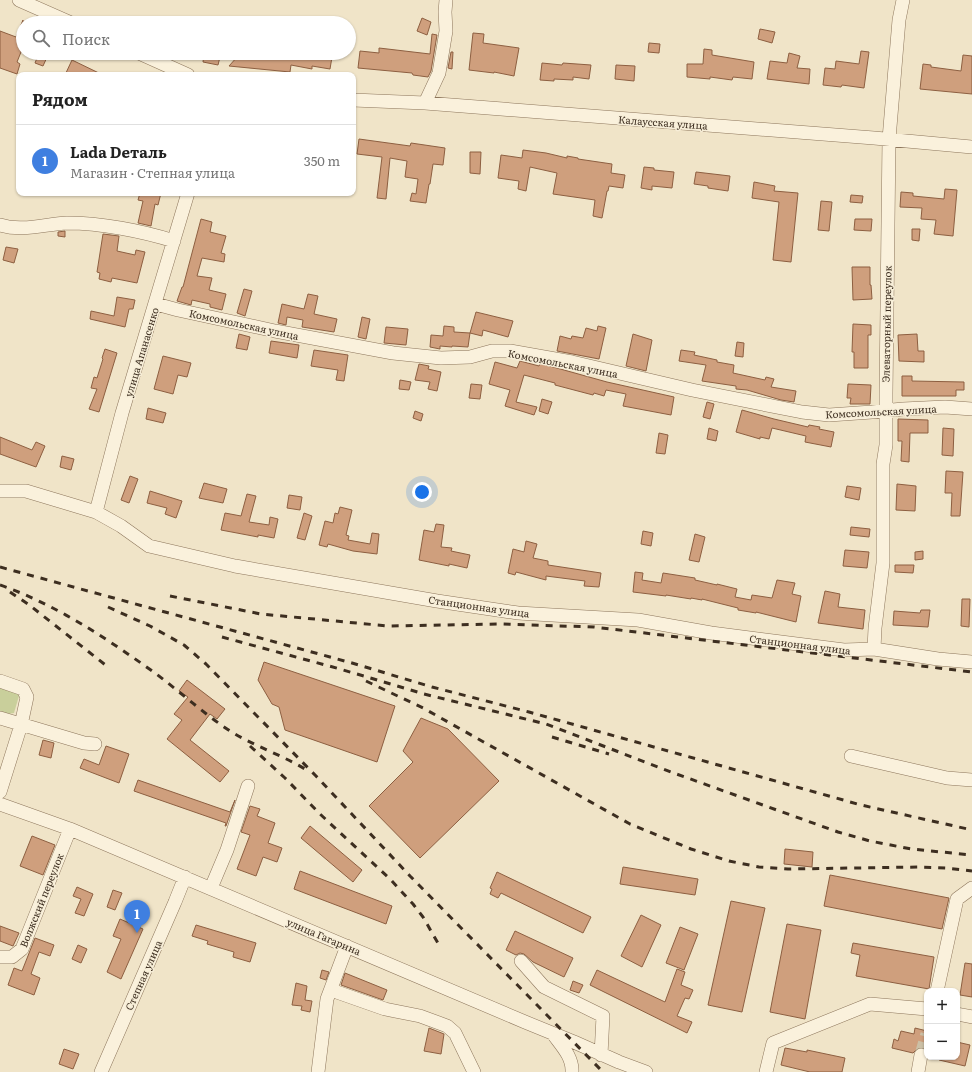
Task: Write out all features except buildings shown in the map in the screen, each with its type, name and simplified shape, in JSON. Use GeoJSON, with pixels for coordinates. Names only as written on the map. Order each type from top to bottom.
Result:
{"type":"FeatureCollection","features":[{"type":"Feature","properties":{"kind":"street"},"geometry":{"type":"LineString","coordinates":[[19,0],[55,16]]}},
{"type":"Feature","properties":{"kind":"street"},"geometry":{"type":"LineString","coordinates":[[425,103],[439,73],[446,31],[446,0]]}},
{"type":"Feature","properties":{"kind":"street","name":"Элеваторный переулок"},"geometry":{"type":"LineString","coordinates":[[874,649],[883,563],[882,521],[883,464],[886,445],[889,139],[899,20],[903,0]]}},
{"type":"Feature","properties":{"kind":"street"},"geometry":{"type":"LineString","coordinates":[[155,60],[181,72]]}},
{"type":"Feature","properties":{"kind":"street","name":"Калаусская улица"},"geometry":{"type":"LineString","coordinates":[[356,100],[425,103],[889,139],[972,147]]}},
{"type":"Feature","properties":{"kind":"street","name":"улица Апанасенко"},"geometry":{"type":"LineString","coordinates":[[96,512],[122,413],[156,304],[187,196]]}},
{"type":"Feature","properties":{"kind":"street"},"geometry":{"type":"LineString","coordinates":[[0,225],[21,228],[67,223],[86,224],[130,231],[174,241]]}},
{"type":"Feature","properties":{"kind":"street","name":"Комсомольская улица"},"geometry":{"type":"LineString","coordinates":[[156,304],[275,331],[393,353],[441,358],[470,357],[492,352],[510,351],[572,362],[692,390],[802,412],[829,415],[945,407],[972,409]]}},
{"type":"Feature","properties":{"kind":"street","name":"Станционная улица"},"geometry":{"type":"LineString","coordinates":[[0,491],[26,491],[96,512],[121,526],[150,546],[234,566],[437,601],[518,613],[638,620],[711,633],[844,650],[874,649],[938,659],[972,662]]}},
{"type":"Feature","properties":{"kind":"street"},"geometry":{"type":"LineString","coordinates":[[0,681],[23,689],[27,697],[21,725],[0,792]]}},
{"type":"Feature","properties":{"kind":"street"},"geometry":{"type":"LineString","coordinates":[[0,718],[21,725],[95,744]]}},
{"type":"Feature","properties":{"kind":"street"},"geometry":{"type":"LineString","coordinates":[[851,756],[947,778],[972,780]]}},
{"type":"Feature","properties":{"kind":"street"},"geometry":{"type":"LineString","coordinates":[[211,888],[227,850],[248,786]]}},
{"type":"Feature","properties":{"kind":"street","name":"улица Гагарина"},"geometry":{"type":"LineString","coordinates":[[0,804],[70,829],[602,1055],[646,1072]]}},
{"type":"Feature","properties":{"kind":"street","name":"Волжский переулок"},"geometry":{"type":"LineString","coordinates":[[0,957],[12,957],[22,949],[70,829]]}},
{"type":"Feature","properties":{"kind":"street","name":"Степная улица"},"geometry":{"type":"LineString","coordinates":[[101,1072],[185,877]]}},
{"type":"Feature","properties":{"kind":"street"},"geometry":{"type":"LineString","coordinates":[[938,988],[957,899],[972,888]]}},
{"type":"Feature","properties":{"kind":"street"},"geometry":{"type":"LineString","coordinates":[[318,1072],[327,1000],[347,946]]}},
{"type":"Feature","properties":{"kind":"street"},"geometry":{"type":"LineString","coordinates":[[521,961],[544,987],[603,1016],[602,1055]]}},
{"type":"Feature","properties":{"kind":"street"},"geometry":{"type":"LineString","coordinates":[[330,990],[385,1009],[420,1016],[447,1026],[455,1034],[474,1072]]}},
{"type":"Feature","properties":{"kind":"street"},"geometry":{"type":"LineString","coordinates":[[766,1072],[773,1043],[870,1004],[924,1009]]}},
{"type":"Feature","properties":{"kind":"street"},"geometry":{"type":"LineString","coordinates":[[960,1015],[972,1017]]}},
{"type":"Feature","properties":{"kind":"street"},"geometry":{"type":"LineString","coordinates":[[553,1034],[564,1048],[571,1061],[573,1066],[572,1072]]}},
{"type":"Feature","properties":{"kind":"street"},"geometry":{"type":"LineString","coordinates":[[918,1072],[921,1055]]}},
{"type":"Feature","properties":{"kind":"green space"},"geometry":{"type":"Polygon","coordinates":[[[0,685],[17,691],[19,696],[14,713],[8,714],[0,712],[0,685]]]}},
{"type":"Feature","properties":{"kind":"tunnel"},"geometry":{"type":"LineString","coordinates":[[921,1055],[924,1044]]}},
{"type":"Feature","properties":{"kind":"railway"},"geometry":{"type":"LineString","coordinates":[[0,567],[352,663],[432,687],[529,712],[861,805],[972,830]]}},
{"type":"Feature","properties":{"kind":"railway"},"geometry":{"type":"LineString","coordinates":[[0,585],[41,602],[80,623],[155,673],[209,716],[236,735],[305,769]]}},
{"type":"Feature","properties":{"kind":"railway"},"geometry":{"type":"LineString","coordinates":[[10,592],[28,604],[108,667]]}},
{"type":"Feature","properties":{"kind":"railway"},"geometry":{"type":"LineString","coordinates":[[170,596],[261,614],[388,626],[500,624],[594,627],[972,672]]}},
{"type":"Feature","properties":{"kind":"railway"},"geometry":{"type":"LineString","coordinates":[[108,607],[150,626],[184,645],[206,664],[316,776],[410,876],[603,1072]]}},
{"type":"Feature","properties":{"kind":"railway"},"geometry":{"type":"LineString","coordinates":[[222,637],[340,669],[424,694],[546,724],[671,772],[838,832],[870,841],[911,849],[972,855]]}},
{"type":"Feature","properties":{"kind":"railway"},"geometry":{"type":"LineString","coordinates":[[366,681],[423,708],[630,824],[691,849],[729,861],[759,867],[788,869],[919,867],[972,871]]}},
{"type":"Feature","properties":{"kind":"railway"},"geometry":{"type":"LineString","coordinates":[[552,737],[609,754]]}},
{"type":"Feature","properties":{"kind":"railway"},"geometry":{"type":"LineString","coordinates":[[250,746],[390,879],[423,917],[439,945]]}},
{"type":"Feature","properties":{"kind":"place","name":"Lada Dеталь"},"geometry":{"type":"Point","coordinates":[137,933]}}]}
